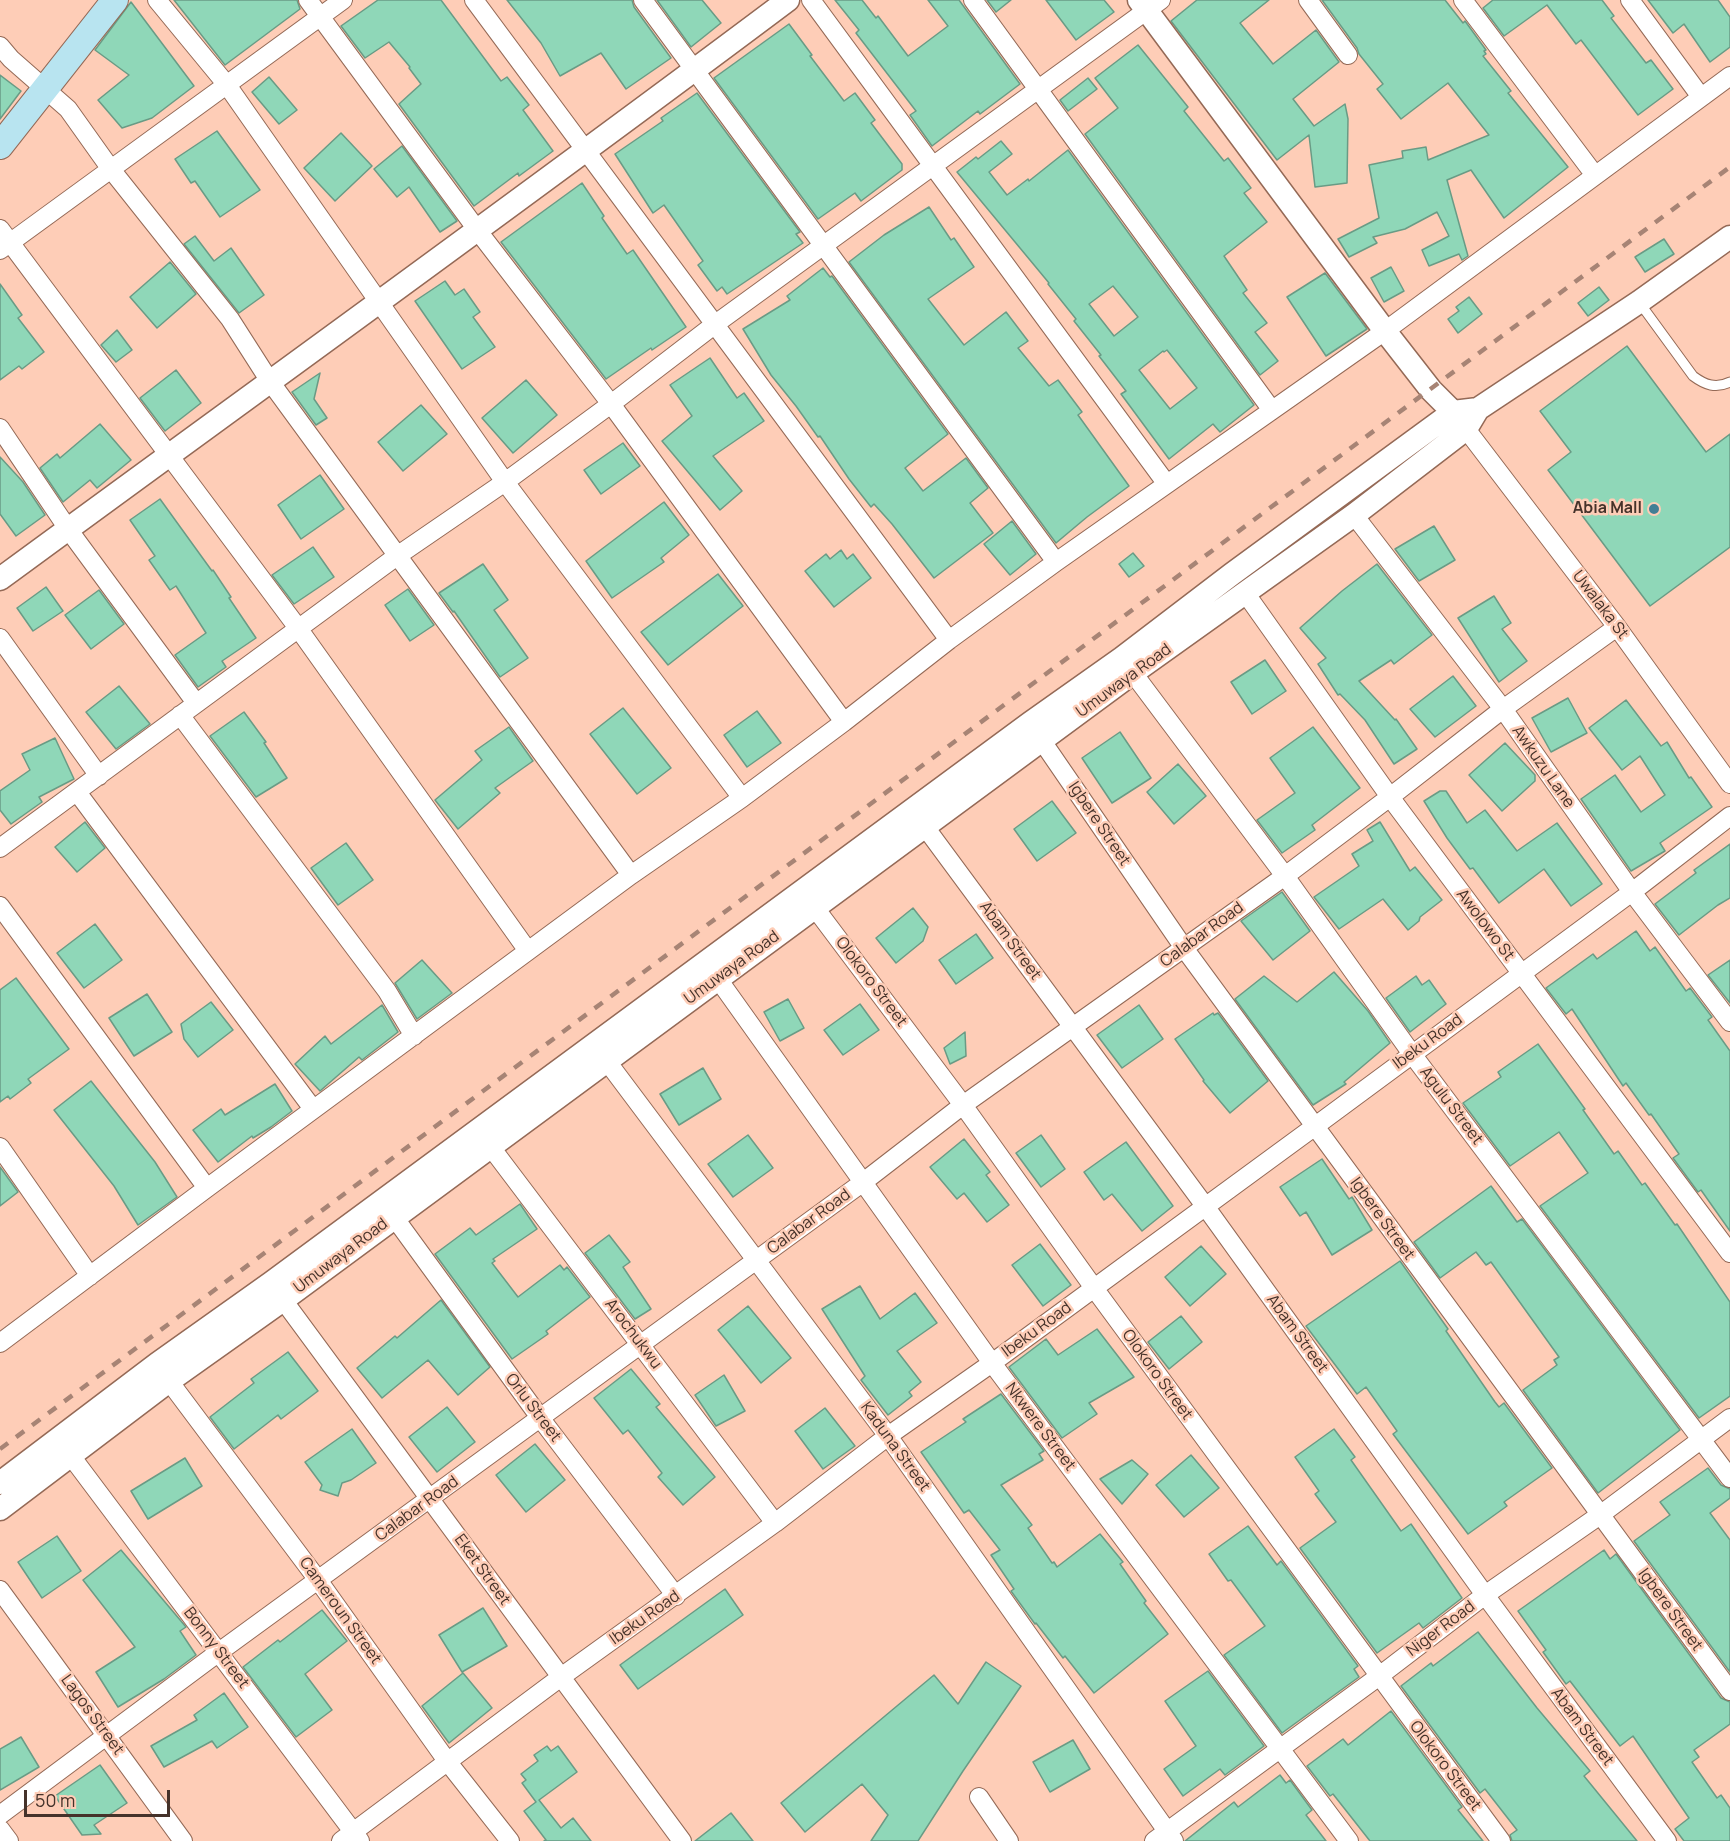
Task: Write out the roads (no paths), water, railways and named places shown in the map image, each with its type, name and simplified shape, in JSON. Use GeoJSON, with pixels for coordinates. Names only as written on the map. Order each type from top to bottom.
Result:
{"type":"FeatureCollection","features":[{"type":"Feature","properties":{"kind":"main road"},"geometry":{"type":"LineString","coordinates":[[0,146],[44,87],[115,0]]}},
{"type":"Feature","properties":{"kind":"street"},"geometry":{"type":"LineString","coordinates":[[157,0],[227,85],[505,482],[742,798]]}},
{"type":"Feature","properties":{"kind":"street"},"geometry":{"type":"LineString","coordinates":[[308,0],[478,231],[611,404],[844,722]]}},
{"type":"Feature","properties":{"kind":"street"},"geometry":{"type":"LineString","coordinates":[[343,0],[110,168],[4,240],[298,628],[528,951]]}},
{"type":"Feature","properties":{"kind":"street"},"geometry":{"type":"LineString","coordinates":[[474,0],[950,640]]}},
{"type":"Feature","properties":{"kind":"street"},"geometry":{"type":"LineString","coordinates":[[643,0],[1056,562]]}},
{"type":"Feature","properties":{"kind":"street"},"geometry":{"type":"LineString","coordinates":[[0,579],[478,231],[788,0]]}},
{"type":"Feature","properties":{"kind":"street"},"geometry":{"type":"LineString","coordinates":[[811,0],[1166,483]]}},
{"type":"Feature","properties":{"kind":"street"},"geometry":{"type":"LineString","coordinates":[[973,0],[1271,409]]}},
{"type":"Feature","properties":{"kind":"street"},"geometry":{"type":"LineString","coordinates":[[1308,0],[1348,55]]}},
{"type":"Feature","properties":{"kind":"street"},"geometry":{"type":"LineString","coordinates":[[1463,0],[1594,174]]}},
{"type":"Feature","properties":{"kind":"street"},"geometry":{"type":"LineString","coordinates":[[1630,0],[1701,97]]}},
{"type":"Feature","properties":{"kind":"street"},"geometry":{"type":"LineString","coordinates":[[3,840],[77,792],[397,556],[505,482],[714,325],[1039,89],[1149,3],[1385,331],[1431,390],[1459,420],[1640,302],[1730,237]]}},
{"type":"Feature","properties":{"kind":"street"},"geometry":{"type":"LineString","coordinates":[[0,46],[11,59],[68,109],[110,168],[230,319],[269,381],[631,875]]}},
{"type":"Feature","properties":{"kind":"street"},"geometry":{"type":"LineString","coordinates":[[0,1343],[631,875],[742,798],[1056,562],[1385,331],[1594,174],[1730,76]]}},
{"type":"Feature","properties":{"kind":"street","name":"Umuwaya Road"},"geometry":{"type":"LineString","coordinates":[[0,1483],[157,1364],[394,1217],[490,1146],[600,1053],[718,979],[815,908],[918,818],[1042,741],[1132,673],[1354,515],[1459,420]]}},
{"type":"Feature","properties":{"kind":"street","name":"Umuwaya Road"},"geometry":{"type":"LineString","coordinates":[[0,1509],[169,1381],[277,1291],[918,818],[1267,547],[1459,420]]}},
{"type":"Feature","properties":{"kind":"street","name":"Uwalaka St"},"geometry":{"type":"LineString","coordinates":[[1459,420],[1617,627],[1730,784]]}},
{"type":"Feature","properties":{"kind":"street"},"geometry":{"type":"LineString","coordinates":[[0,428],[68,529],[196,703]]}},
{"type":"Feature","properties":{"kind":"street","name":"Awkuzu Lane"},"geometry":{"type":"LineString","coordinates":[[1354,515],[1503,709],[1632,892],[1730,1022]]}},
{"type":"Feature","properties":{"kind":"street","name":"Awolowo St"},"geometry":{"type":"LineString","coordinates":[[1246,594],[1390,797],[1730,1253]]}},
{"type":"Feature","properties":{"kind":"street","name":"Calabar Road"},"geometry":{"type":"LineString","coordinates":[[0,1815],[219,1652],[862,1184],[963,1105],[1285,876],[1503,709],[1617,627]]}},
{"type":"Feature","properties":{"kind":"street"},"geometry":{"type":"LineString","coordinates":[[0,638],[99,776]]}},
{"type":"Feature","properties":{"kind":"street","name":"Agulu Street"},"geometry":{"type":"LineString","coordinates":[[1132,673],[1285,876],[1412,1054],[1730,1478]]}},
{"type":"Feature","properties":{"kind":"street"},"geometry":{"type":"LineString","coordinates":[[180,715],[387,991],[414,1036]]}},
{"type":"Feature","properties":{"kind":"street","name":"Igbere Street"},"geometry":{"type":"LineString","coordinates":[[1042,741],[1184,948],[1730,1691]]}},
{"type":"Feature","properties":{"kind":"street"},"geometry":{"type":"LineString","coordinates":[[77,792],[313,1109]]}},
{"type":"Feature","properties":{"kind":"street","name":"Ibeku Road"},"geometry":{"type":"LineString","coordinates":[[352,1838],[447,1761],[676,1596],[888,1436],[992,1363],[1314,1127],[1632,892],[1730,816]]}},
{"type":"Feature","properties":{"kind":"street","name":"Abam Street"},"geometry":{"type":"LineString","coordinates":[[918,818],[1205,1206],[1485,1595],[1667,1841]]}},
{"type":"Feature","properties":{"kind":"street"},"geometry":{"type":"LineString","coordinates":[[0,906],[207,1188]]}},
{"type":"Feature","properties":{"kind":"street","name":"Olokoro Street"},"geometry":{"type":"LineString","coordinates":[[815,908],[963,1105],[1094,1288],[1500,1841]]}},
{"type":"Feature","properties":{"kind":"street","name":"Nkwere Street"},"geometry":{"type":"LineString","coordinates":[[718,979],[862,1184],[992,1363],[1349,1841]]}},
{"type":"Feature","properties":{"kind":"street","name":"Kaduna Street"},"geometry":{"type":"LineString","coordinates":[[600,1053],[888,1436],[1165,1838]]}},
{"type":"Feature","properties":{"kind":"street","name":"Arochukwu"},"geometry":{"type":"LineString","coordinates":[[490,1146],[775,1523]]}},
{"type":"Feature","properties":{"kind":"street"},"geometry":{"type":"LineString","coordinates":[[0,1147],[90,1276]]}},
{"type":"Feature","properties":{"kind":"street","name":"Orlu Street"},"geometry":{"type":"LineString","coordinates":[[394,1217],[541,1419],[676,1596]]}},
{"type":"Feature","properties":{"kind":"street","name":"Eket Street"},"geometry":{"type":"LineString","coordinates":[[277,1291],[682,1841]]}},
{"type":"Feature","properties":{"kind":"street","name":"Cameroun Street"},"geometry":{"type":"LineString","coordinates":[[169,1381],[318,1580],[447,1761],[510,1841]]}},
{"type":"Feature","properties":{"kind":"street","name":"Niger Road"},"geometry":{"type":"LineString","coordinates":[[1165,1838],[1485,1595],[1600,1515],[1730,1418]]}},
{"type":"Feature","properties":{"kind":"street","name":"Bonny Street"},"geometry":{"type":"LineString","coordinates":[[71,1456],[219,1652],[352,1838]]}},
{"type":"Feature","properties":{"kind":"street","name":"Lagos Street"},"geometry":{"type":"LineString","coordinates":[[0,1590],[183,1841]]}},
{"type":"Feature","properties":{"kind":"street"},"geometry":{"type":"LineString","coordinates":[[978,1797],[1009,1841]]}},
{"type":"Feature","properties":{"kind":"street"},"geometry":{"type":"LineString","coordinates":[[0,1829],[9,1841]]}},
{"type":"Feature","properties":{"kind":"lane"},"geometry":{"type":"LineString","coordinates":[[1640,302],[1693,376],[1704,384],[1716,386],[1730,382]]}},
{"type":"Feature","properties":{"kind":"railway"},"geometry":{"type":"LineString","coordinates":[[0,1449],[1730,167]]}},
{"type":"Feature","properties":{"kind":"place","name":"Abia Mall"},"geometry":{"type":"Point","coordinates":[1654,509]}}]}
